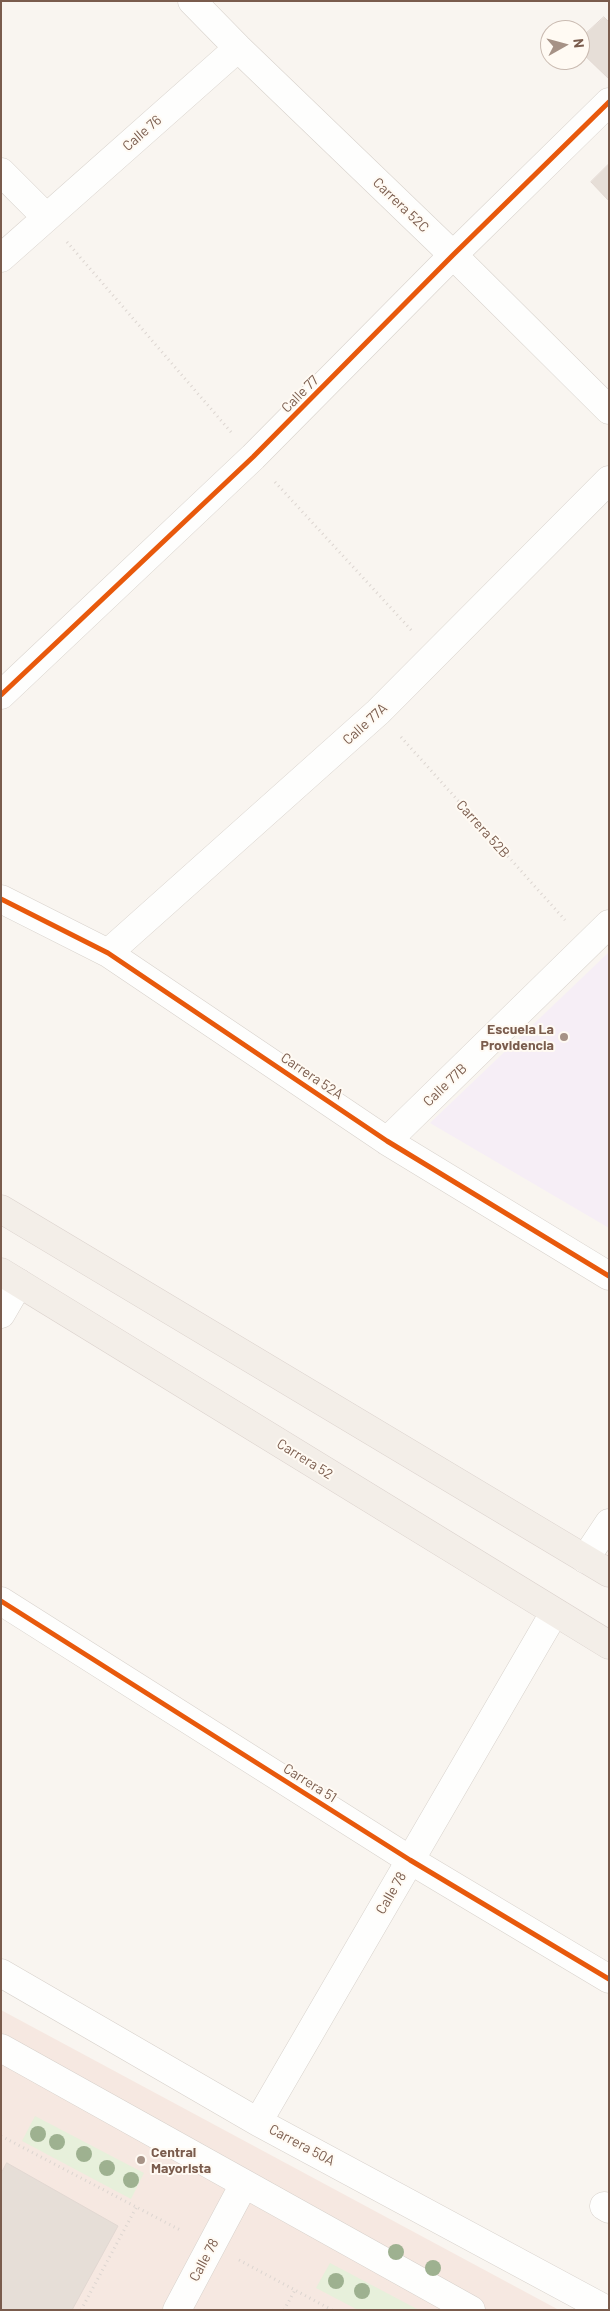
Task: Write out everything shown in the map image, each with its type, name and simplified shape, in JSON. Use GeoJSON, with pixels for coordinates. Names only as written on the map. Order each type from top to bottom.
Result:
{"type":"FeatureCollection","features":[{"type":"Feature","properties":{"kind":"main road"},"geometry":{"type":"LineString","coordinates":[[1,1209],[609,1573]]}},
{"type":"Feature","properties":{"kind":"main road","name":"Carrera 52"},"geometry":{"type":"LineString","coordinates":[[10,1277],[554,1613],[609,1645]]}},
{"type":"Feature","properties":{"kind":"street","name":"Carrera 52C"},"geometry":{"type":"LineString","coordinates":[[192,1],[609,410]]}},
{"type":"Feature","properties":{"kind":"street","name":"Calle 76"},"geometry":{"type":"LineString","coordinates":[[1,258],[238,48]]}},
{"type":"Feature","properties":{"kind":"street","name":"Calle 77"},"geometry":{"type":"LineString","coordinates":[[1,696],[253,458],[453,255],[609,102]]}},
{"type":"Feature","properties":{"kind":"street"},"geometry":{"type":"LineString","coordinates":[[1,172],[46,217]]}},
{"type":"Feature","properties":{"kind":"street","name":"Calle 77A"},"geometry":{"type":"LineString","coordinates":[[108,953],[378,712],[609,480]]}},
{"type":"Feature","properties":{"kind":"street","name":"Carrera 52A"},"geometry":{"type":"LineString","coordinates":[[1,899],[108,953],[387,1141],[609,1276]]}},
{"type":"Feature","properties":{"kind":"street","name":"Calle 77B"},"geometry":{"type":"LineString","coordinates":[[387,1141],[609,924]]}},
{"type":"Feature","properties":{"kind":"street"},"geometry":{"type":"LineString","coordinates":[[1,1314],[10,1277]]}},
{"type":"Feature","properties":{"kind":"street"},"geometry":{"type":"LineString","coordinates":[[585,1559],[609,1523]]}},
{"type":"Feature","properties":{"kind":"street","name":"Carrera 51"},"geometry":{"type":"LineString","coordinates":[[1,1601],[410,1860],[609,1979]]}},
{"type":"Feature","properties":{"kind":"street","name":"Calle 78"},"geometry":{"type":"LineString","coordinates":[[258,2122],[554,1613]]}},
{"type":"Feature","properties":{"kind":"street","name":"Carrera 50A"},"geometry":{"type":"LineString","coordinates":[[1,1972],[258,2122],[607,2310]]}},
{"type":"Feature","properties":{"kind":"street"},"geometry":{"type":"LineString","coordinates":[[1,2048],[471,2310]]}},
{"type":"Feature","properties":{"kind":"street","name":"Calle 78"},"geometry":{"type":"LineString","coordinates":[[178,2310],[244,2184]]}},
{"type":"Feature","properties":{"kind":"path"},"geometry":{"type":"LineString","coordinates":[[1,2136],[332,2310]]}},
{"type":"Feature","properties":{"kind":"path"},"geometry":{"type":"LineString","coordinates":[[81,2310],[136,2206]]}},
{"type":"Feature","properties":{"kind":"path"},"geometry":{"type":"LineString","coordinates":[[284,2310],[295,2290]]}},
{"type":"Feature","properties":{"kind":"shaded area","name":"Escuela La Providencia"},"geometry":{"type":"Polygon","coordinates":[[[609,952],[609,1228],[430,1123],[609,952]]]}},
{"type":"Feature","properties":{"kind":"shaded area","name":"Central Mayorista"},"geometry":{"type":"Polygon","coordinates":[[[1,2010],[559,2310],[1,2310],[1,2010]]]}},
{"type":"Feature","properties":{"kind":"green space"},"geometry":{"type":"Polygon","coordinates":[[[35,2116],[144,2173],[131,2199],[22,2141],[35,2116]]]}},
{"type":"Feature","properties":{"kind":"green space"},"geometry":{"type":"Polygon","coordinates":[[[330,2263],[419,2310],[358,2310],[316,2288],[330,2263]]]}},
{"type":"Feature","properties":{"kind":"building"},"geometry":{"type":"Polygon","coordinates":[[[604,17],[609,22],[609,79],[590,61],[590,30],[604,17]]]}},
{"type":"Feature","properties":{"kind":"building"},"geometry":{"type":"Polygon","coordinates":[[[609,164],[609,201],[591,182],[609,164]]]}},
{"type":"Feature","properties":{"kind":"building"},"geometry":{"type":"Polygon","coordinates":[[[7,2163],[118,2226],[72,2310],[1,2310],[1,2174],[7,2163]]]}},
{"type":"Feature","properties":{"kind":"cycle path"},"geometry":{"type":"LineString","coordinates":[[1,695],[253,457],[453,255],[609,102]]}},
{"type":"Feature","properties":{"kind":"cycle path"},"geometry":{"type":"LineString","coordinates":[[1,899],[108,953],[387,1141],[609,1276]]}},
{"type":"Feature","properties":{"kind":"cycle path"},"geometry":{"type":"LineString","coordinates":[[1,1601],[410,1860],[609,1979]]}},
{"type":"Feature","properties":{"kind":"place","name":"Escuela La Providencia"},"geometry":{"type":"Point","coordinates":[564,1037]}},
{"type":"Feature","properties":{"kind":"place","name":"Central Mayorista"},"geometry":{"type":"Point","coordinates":[141,2160]}}]}
